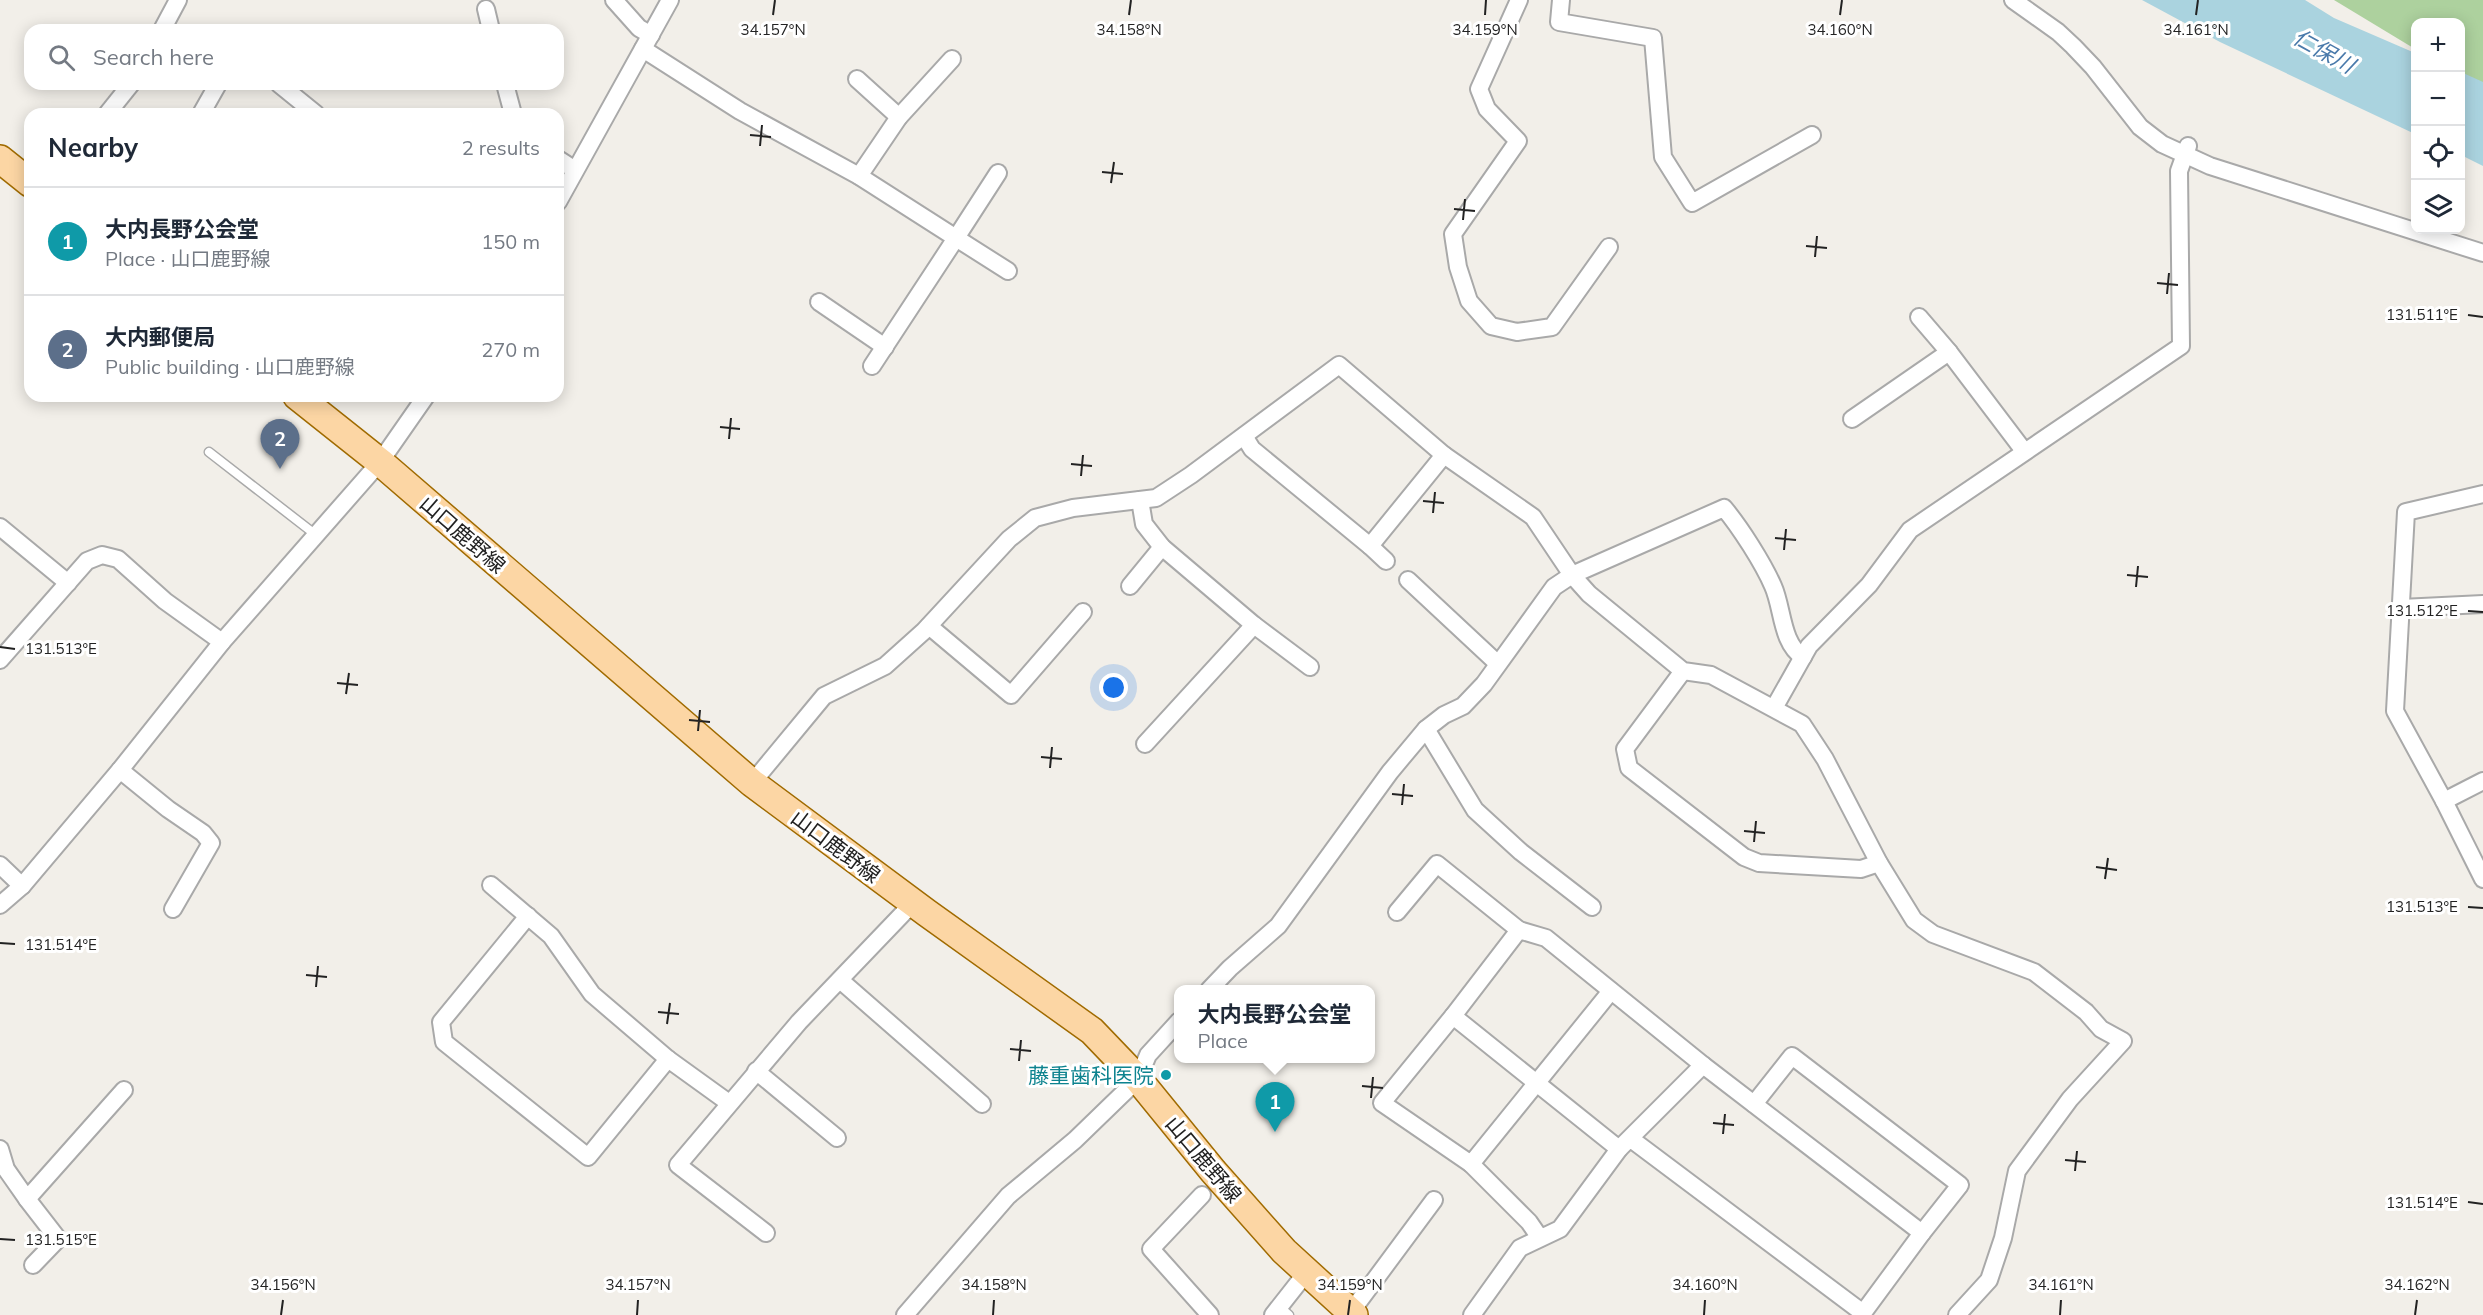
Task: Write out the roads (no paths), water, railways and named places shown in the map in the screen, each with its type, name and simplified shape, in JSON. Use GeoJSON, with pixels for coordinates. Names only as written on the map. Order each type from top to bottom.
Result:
{"type":"FeatureCollection","features":[{"type":"Feature","properties":{"kind":"main road","name":"山口鹿野線"},"geometry":{"type":"LineString","coordinates":[[305,402],[380,462],[752,783],[1092,1031],[1138,1079],[1213,1172],[1306,1273],[1352,1314]]}},
{"type":"Feature","properties":{"kind":"street"},"geometry":{"type":"LineString","coordinates":[[165,24],[178,0]]}},
{"type":"Feature","properties":{"kind":"street"},"geometry":{"type":"LineString","coordinates":[[614,0],[639,28],[647,42],[740,111],[859,176],[1008,272]]}},
{"type":"Feature","properties":{"kind":"street"},"geometry":{"type":"LineString","coordinates":[[564,191],[670,0]]}},
{"type":"Feature","properties":{"kind":"street"},"geometry":{"type":"LineString","coordinates":[[1519,0],[1479,89],[1487,109],[1518,141],[1453,234],[1458,267],[1469,301],[1491,326],[1517,332],[1552,327],[1609,248]]}},
{"type":"Feature","properties":{"kind":"street"},"geometry":{"type":"LineString","coordinates":[[1561,0],[1559,22],[1653,38],[1663,157],[1692,203],[1812,135]]}},
{"type":"Feature","properties":{"kind":"street"},"geometry":{"type":"LineString","coordinates":[[2013,0],[2073,46],[2140,127],[2162,144],[2483,253]]}},
{"type":"Feature","properties":{"kind":"street"},"geometry":{"type":"LineString","coordinates":[[486,9],[490,24]]}},
{"type":"Feature","properties":{"kind":"street"},"geometry":{"type":"LineString","coordinates":[[859,176],[899,117],[952,59]]}},
{"type":"Feature","properties":{"kind":"street"},"geometry":{"type":"LineString","coordinates":[[857,78],[899,117]]}},
{"type":"Feature","properties":{"kind":"street"},"geometry":{"type":"LineString","coordinates":[[112,108],[126,90]]}},
{"type":"Feature","properties":{"kind":"street"},"geometry":{"type":"LineString","coordinates":[[204,108],[215,90]]}},
{"type":"Feature","properties":{"kind":"street"},"geometry":{"type":"LineString","coordinates":[[286,90],[309,108]]}},
{"type":"Feature","properties":{"kind":"street"},"geometry":{"type":"LineString","coordinates":[[507,90],[511,108]]}},
{"type":"Feature","properties":{"kind":"street"},"geometry":{"type":"LineString","coordinates":[[1774,708],[1809,646],[1869,585],[1910,530],[2181,346],[2179,171],[2186,151]]}},
{"type":"Feature","properties":{"kind":"street"},"geometry":{"type":"LineString","coordinates":[[564,163],[575,170]]}},
{"type":"Feature","properties":{"kind":"street"},"geometry":{"type":"LineString","coordinates":[[872,366],[998,173]]}},
{"type":"Feature","properties":{"kind":"street"},"geometry":{"type":"LineString","coordinates":[[819,302],[885,347]]}},
{"type":"Feature","properties":{"kind":"street"},"geometry":{"type":"LineString","coordinates":[[1919,317],[1949,352],[2024,451]]}},
{"type":"Feature","properties":{"kind":"street"},"geometry":{"type":"LineString","coordinates":[[1852,419],[1949,352]]}},
{"type":"Feature","properties":{"kind":"street"},"geometry":{"type":"LineString","coordinates":[[752,783],[824,696],[885,666],[929,626],[1009,539],[1035,518],[1073,508],[1156,498],[1191,475],[1340,365],[1444,454],[1533,517],[1572,575],[1589,594],[1683,671],[1711,675],[1802,724],[1825,759],[1879,863],[1914,920],[1933,934],[2034,972],[2086,1012],[2101,1029],[2123,1041],[2070,1100],[2017,1171],[2003,1238],[1989,1280],[1976,1291],[1957,1315]]}},
{"type":"Feature","properties":{"kind":"street"},"geometry":{"type":"LineString","coordinates":[[0,905],[22,886],[120,770],[222,642],[380,462],[422,402]]}},
{"type":"Feature","properties":{"kind":"street"},"geometry":{"type":"LineString","coordinates":[[1244,436],[1252,449],[1386,561]]}},
{"type":"Feature","properties":{"kind":"street"},"geometry":{"type":"LineString","coordinates":[[1370,546],[1444,454]]}},
{"type":"Feature","properties":{"kind":"street"},"geometry":{"type":"LineString","coordinates":[[2483,494],[2406,512],[2396,711],[2483,879]]}},
{"type":"Feature","properties":{"kind":"street"},"geometry":{"type":"LineString","coordinates":[[1140,500],[1144,524],[1162,547],[1254,625],[1310,667]]}},
{"type":"Feature","properties":{"kind":"street"},"geometry":{"type":"LineString","coordinates":[[1214,985],[1278,926],[1390,772],[1426,729],[1444,715],[1463,706],[1484,684],[1554,587],[1572,575],[1724,508],[1734,520],[1773,586],[1790,642],[1795,652],[1803,657]]}},
{"type":"Feature","properties":{"kind":"street"},"geometry":{"type":"LineString","coordinates":[[0,527],[68,583]]}},
{"type":"Feature","properties":{"kind":"street"},"geometry":{"type":"LineString","coordinates":[[1130,586],[1162,547]]}},
{"type":"Feature","properties":{"kind":"street"},"geometry":{"type":"LineString","coordinates":[[0,660],[87,561],[102,555],[118,559],[165,601],[222,642]]}},
{"type":"Feature","properties":{"kind":"street"},"geometry":{"type":"LineString","coordinates":[[1408,580],[1497,663]]}},
{"type":"Feature","properties":{"kind":"street"},"geometry":{"type":"LineString","coordinates":[[2401,608],[2483,604]]}},
{"type":"Feature","properties":{"kind":"street"},"geometry":{"type":"LineString","coordinates":[[929,626],[1011,695],[1083,612]]}},
{"type":"Feature","properties":{"kind":"street"},"geometry":{"type":"LineString","coordinates":[[1145,744],[1254,625]]}},
{"type":"Feature","properties":{"kind":"street"},"geometry":{"type":"LineString","coordinates":[[1683,671],[1625,749],[1629,768],[1744,857],[1759,863],[1861,869],[1879,863]]}},
{"type":"Feature","properties":{"kind":"street"},"geometry":{"type":"LineString","coordinates":[[1426,729],[1475,810],[1521,852],[1592,907]]}},
{"type":"Feature","properties":{"kind":"street"},"geometry":{"type":"LineString","coordinates":[[120,770],[168,809],[203,833],[211,843],[173,909]]}},
{"type":"Feature","properties":{"kind":"street"},"geometry":{"type":"LineString","coordinates":[[2444,801],[2483,781]]}},
{"type":"Feature","properties":{"kind":"street"},"geometry":{"type":"LineString","coordinates":[[1397,912],[1437,864],[1519,930],[1546,938],[1703,1065],[1922,1233]]}},
{"type":"Feature","properties":{"kind":"street"},"geometry":{"type":"LineString","coordinates":[[0,865],[22,886]]}},
{"type":"Feature","properties":{"kind":"street"},"geometry":{"type":"LineString","coordinates":[[491,885],[551,936],[592,994],[668,1059],[729,1103]]}},
{"type":"Feature","properties":{"kind":"street"},"geometry":{"type":"LineString","coordinates":[[766,1233],[678,1165],[756,1071],[914,903]]}},
{"type":"Feature","properties":{"kind":"street"},"geometry":{"type":"LineString","coordinates":[[528,916],[441,1022],[444,1042],[588,1157],[668,1059]]}},
{"type":"Feature","properties":{"kind":"street"},"geometry":{"type":"LineString","coordinates":[[1519,930],[1382,1103],[1471,1164],[1529,1222],[1540,1238]]}},
{"type":"Feature","properties":{"kind":"street"},"geometry":{"type":"LineString","coordinates":[[840,980],[982,1104]]}},
{"type":"Feature","properties":{"kind":"street"},"geometry":{"type":"LineString","coordinates":[[1471,1164],[1535,1082],[1611,991]]}},
{"type":"Feature","properties":{"kind":"street"},"geometry":{"type":"LineString","coordinates":[[1453,1016],[1535,1082],[1863,1313],[1960,1185],[1792,1056],[1755,1104]]}},
{"type":"Feature","properties":{"kind":"street"},"geometry":{"type":"LineString","coordinates":[[904,1315],[1008,1196],[1075,1140],[1138,1079],[1148,1055],[1174,1026]]}},
{"type":"Feature","properties":{"kind":"street"},"geometry":{"type":"LineString","coordinates":[[1472,1315],[1520,1248],[1560,1229],[1625,1144],[1703,1065]]}},
{"type":"Feature","properties":{"kind":"street"},"geometry":{"type":"LineString","coordinates":[[756,1071],[837,1138]]}},
{"type":"Feature","properties":{"kind":"street"},"geometry":{"type":"LineString","coordinates":[[27,1199],[124,1090]]}},
{"type":"Feature","properties":{"kind":"street"},"geometry":{"type":"LineString","coordinates":[[0,1149],[6,1169],[58,1239],[33,1265]]}},
{"type":"Feature","properties":{"kind":"street"},"geometry":{"type":"LineString","coordinates":[[1202,1195],[1151,1249],[1210,1315]]}},
{"type":"Feature","properties":{"kind":"street"},"geometry":{"type":"LineString","coordinates":[[1352,1314],[1434,1200]]}},
{"type":"Feature","properties":{"kind":"street"},"geometry":{"type":"LineString","coordinates":[[1280,1312],[1306,1273]]}},
{"type":"Feature","properties":{"kind":"lane"},"geometry":{"type":"LineString","coordinates":[[209,452],[317,536]]}},
{"type":"Feature","properties":{"kind":"water","name":"仁保川"},"geometry":{"type":"Polygon","coordinates":[[[2142,0],[2305,0],[2334,18],[2411,51],[2411,132],[2220,42],[2142,0]]]}},
{"type":"Feature","properties":{"kind":"water"},"geometry":{"type":"Polygon","coordinates":[[[2465,74],[2483,82],[2483,166],[2465,157],[2465,74]]]}},
{"type":"Feature","properties":{"kind":"place","name":"大内郵便局"},"geometry":{"type":"Point","coordinates":[280,469]}},
{"type":"Feature","properties":{"kind":"place","name":"藤重歯科医院"},"geometry":{"type":"Point","coordinates":[1166,1075]}},
{"type":"Feature","properties":{"kind":"place","name":"大内長野公会堂"},"geometry":{"type":"Point","coordinates":[1275,1132]}}]}
